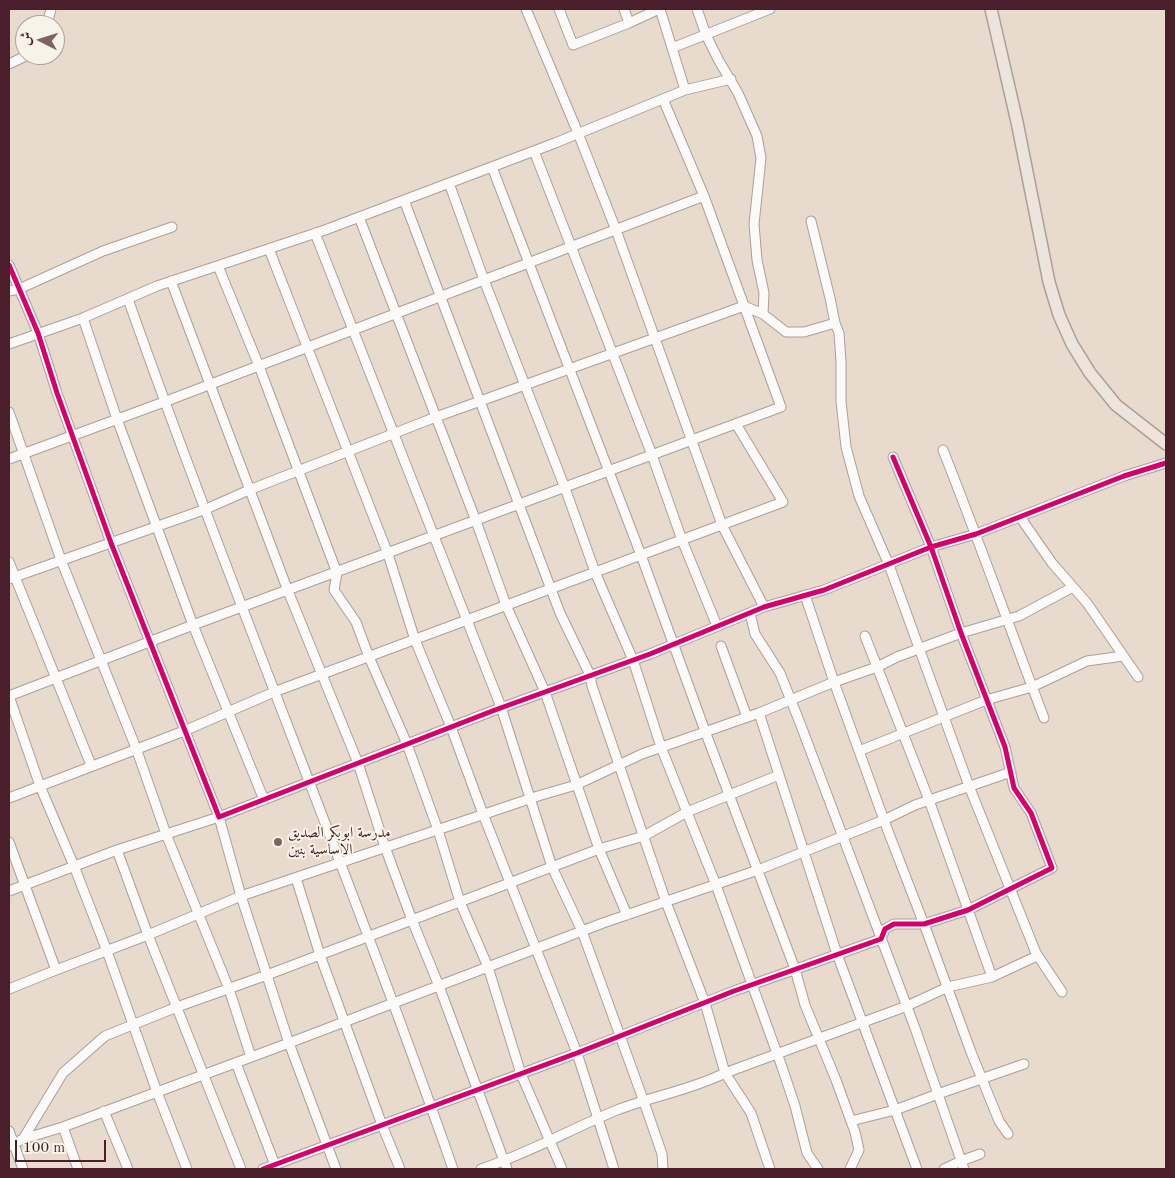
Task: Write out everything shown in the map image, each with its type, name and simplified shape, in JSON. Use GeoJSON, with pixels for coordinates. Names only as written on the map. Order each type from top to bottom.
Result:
{"type":"FeatureCollection","features":[{"type":"Feature","properties":{"kind":"main road"},"geometry":{"type":"LineString","coordinates":[[991,9],[1017,122],[1049,282],[1059,315],[1072,344],[1090,373],[1116,405],[1166,444]]}},
{"type":"Feature","properties":{"kind":"street"},"geometry":{"type":"LineString","coordinates":[[526,9],[616,230],[722,524],[764,607]]}},
{"type":"Feature","properties":{"kind":"street"},"geometry":{"type":"LineString","coordinates":[[624,9],[628,23]]}},
{"type":"Feature","properties":{"kind":"street"},"geometry":{"type":"LineString","coordinates":[[562,10],[573,45],[660,9],[685,90]]}},
{"type":"Feature","properties":{"kind":"street"},"geometry":{"type":"LineString","coordinates":[[697,9],[706,35],[719,61],[731,79],[757,136],[761,158],[754,224],[764,293],[763,314]]}},
{"type":"Feature","properties":{"kind":"street"},"geometry":{"type":"LineString","coordinates":[[672,48],[770,9]]}},
{"type":"Feature","properties":{"kind":"street"},"geometry":{"type":"LineString","coordinates":[[9,344],[83,318],[128,300],[156,286],[315,234],[534,151],[685,90],[731,79]]}},
{"type":"Feature","properties":{"kind":"street"},"geometry":{"type":"LineString","coordinates":[[187,1169],[157,1092],[107,951],[40,786],[9,696],[193,625],[781,407],[704,196],[662,99]]}},
{"type":"Feature","properties":{"kind":"street"},"geometry":{"type":"LineString","coordinates":[[534,151],[652,456],[682,540],[717,626]]}},
{"type":"Feature","properties":{"kind":"street"},"geometry":{"type":"LineString","coordinates":[[492,167],[608,472],[642,555],[705,731],[795,969],[805,1005],[851,1121],[859,1150],[850,1169]]}},
{"type":"Feature","properties":{"kind":"street"},"geometry":{"type":"LineString","coordinates":[[449,183],[595,572],[633,660],[661,747],[716,885],[777,1054],[795,1106],[807,1153],[818,1169]]}},
{"type":"Feature","properties":{"kind":"street"},"geometry":{"type":"LineString","coordinates":[[9,459],[308,348],[704,196]]}},
{"type":"Feature","properties":{"kind":"street"},"geometry":{"type":"LineString","coordinates":[[404,200],[560,613],[590,675],[592,686],[666,902],[705,1002],[725,1073],[751,1112],[770,1169]]}},
{"type":"Feature","properties":{"kind":"street"},"geometry":{"type":"LineString","coordinates":[[359,217],[476,521],[506,606],[545,692],[599,848],[627,915]]}},
{"type":"Feature","properties":{"kind":"street"},"geometry":{"type":"LineString","coordinates":[[811,221],[839,333],[841,401],[846,447],[859,496],[888,565],[969,786],[1037,956],[1062,992]]}},
{"type":"Feature","properties":{"kind":"street"},"geometry":{"type":"LineString","coordinates":[[9,292],[103,251],[172,227]]}},
{"type":"Feature","properties":{"kind":"street"},"geometry":{"type":"LineString","coordinates":[[315,234],[501,707],[552,867],[582,931],[662,1154],[663,1169]]}},
{"type":"Feature","properties":{"kind":"street"},"geometry":{"type":"LineString","coordinates":[[269,249],[388,554],[415,640],[451,727],[576,1053],[614,1169]]}},
{"type":"Feature","properties":{"kind":"street"},"geometry":{"type":"LineString","coordinates":[[9,265],[38,333],[72,437],[111,544],[219,817],[241,896],[289,1043],[336,1169]]}},
{"type":"Feature","properties":{"kind":"street"},"geometry":{"type":"LineString","coordinates":[[218,266],[259,366],[337,573],[334,590],[356,622],[369,657],[407,744],[438,830],[460,902],[488,967],[521,1074],[562,1169]]}},
{"type":"Feature","properties":{"kind":"street"},"geometry":{"type":"LineString","coordinates":[[171,281],[288,591],[358,763],[385,847],[412,920],[440,986],[506,1165]]}},
{"type":"Feature","properties":{"kind":"street"},"geometry":{"type":"LineString","coordinates":[[128,300],[164,402],[310,782],[339,863],[369,937],[453,1169]]}},
{"type":"Feature","properties":{"kind":"street"},"geometry":{"type":"LineString","coordinates":[[12,578],[206,509],[436,416],[744,306],[763,314],[786,332],[804,332],[835,323]]}},
{"type":"Feature","properties":{"kind":"street"},"geometry":{"type":"LineString","coordinates":[[83,318],[117,419],[193,625],[264,800]]}},
{"type":"Feature","properties":{"kind":"street"},"geometry":{"type":"LineString","coordinates":[[9,412],[61,560],[136,748],[166,834],[228,989],[251,1057]]}},
{"type":"Feature","properties":{"kind":"street"},"geometry":{"type":"LineString","coordinates":[[9,798],[184,731],[274,692],[783,502],[736,424]]}},
{"type":"Feature","properties":{"kind":"street"},"geometry":{"type":"LineString","coordinates":[[943,450],[1044,718]]}},
{"type":"Feature","properties":{"kind":"street"},"geometry":{"type":"LineString","coordinates":[[263,1169],[521,1074],[705,1002],[881,939],[885,929],[894,924],[924,924],[968,910],[1052,868],[1031,813],[1014,788],[1004,748],[931,547],[892,457]]}},
{"type":"Feature","properties":{"kind":"street"},"geometry":{"type":"LineString","coordinates":[[9,891],[117,850],[219,817],[501,707],[633,660],[764,607],[805,595],[888,565],[931,547],[976,534],[1124,476],[1166,463]]}},
{"type":"Feature","properties":{"kind":"street"},"geometry":{"type":"LineString","coordinates":[[1020,517],[1052,563],[1087,603],[1138,677]]}},
{"type":"Feature","properties":{"kind":"street"},"geometry":{"type":"LineString","coordinates":[[9,562],[12,578],[56,678],[91,766]]}},
{"type":"Feature","properties":{"kind":"street"},"geometry":{"type":"LineString","coordinates":[[9,987],[148,935],[241,896],[483,814],[576,785],[661,747],[791,701],[834,682],[961,633],[1019,616],[1073,587]]}},
{"type":"Feature","properties":{"kind":"street"},"geometry":{"type":"LineString","coordinates":[[805,595],[884,820],[982,1079],[999,1121],[1008,1134]]}},
{"type":"Feature","properties":{"kind":"street"},"geometry":{"type":"LineString","coordinates":[[750,613],[755,634],[780,673],[791,701],[907,1006],[963,1165]]}},
{"type":"Feature","properties":{"kind":"street"},"geometry":{"type":"LineString","coordinates":[[865,636],[929,800],[992,977]]}},
{"type":"Feature","properties":{"kind":"street"},"geometry":{"type":"LineString","coordinates":[[721,646],[747,717]]}},
{"type":"Feature","properties":{"kind":"street"},"geometry":{"type":"LineString","coordinates":[[859,751],[986,700],[1032,687],[1086,661],[1123,656]]}},
{"type":"Feature","properties":{"kind":"street"},"geometry":{"type":"LineString","coordinates":[[759,713],[837,954],[917,1169]]}},
{"type":"Feature","properties":{"kind":"street"},"geometry":{"type":"LineString","coordinates":[[11,1144],[63,1127],[289,1043],[582,931],[758,870],[929,800],[1011,772]]}},
{"type":"Feature","properties":{"kind":"street"},"geometry":{"type":"LineString","coordinates":[[23,1139],[63,1073],[105,1036],[177,1007],[267,976],[599,848],[644,836],[687,812],[779,775]]}},
{"type":"Feature","properties":{"kind":"street"},"geometry":{"type":"LineString","coordinates":[[9,842],[56,970]]}},
{"type":"Feature","properties":{"kind":"street"},"geometry":{"type":"LineString","coordinates":[[117,850],[148,935],[241,1169]]}},
{"type":"Feature","properties":{"kind":"street"},"geometry":{"type":"LineString","coordinates":[[296,878],[320,955],[400,1169]]}},
{"type":"Feature","properties":{"kind":"street"},"geometry":{"type":"LineString","coordinates":[[481,1169],[506,1165],[551,1141],[618,1110],[707,1082],[725,1073],[907,1006],[948,988],[992,977],[1037,956]]}},
{"type":"Feature","properties":{"kind":"street"},"geometry":{"type":"LineString","coordinates":[[236,1062],[275,1165]]}},
{"type":"Feature","properties":{"kind":"street"},"geometry":{"type":"LineString","coordinates":[[851,1121],[896,1110],[1024,1064]]}},
{"type":"Feature","properties":{"kind":"street"},"geometry":{"type":"LineString","coordinates":[[104,1111],[128,1169]]}},
{"type":"Feature","properties":{"kind":"street"},"geometry":{"type":"LineString","coordinates":[[63,1127],[78,1169]]}},
{"type":"Feature","properties":{"kind":"street"},"geometry":{"type":"LineString","coordinates":[[9,1131],[11,1144],[23,1169]]}},
{"type":"Feature","properties":{"kind":"street"},"geometry":{"type":"LineString","coordinates":[[944,1169],[963,1165],[980,1154]]}},
{"type":"Feature","properties":{"kind":"cycle path"},"geometry":{"type":"LineString","coordinates":[[9,265],[38,333],[57,393],[111,543],[219,817],[495,710],[650,654],[764,607],[824,590],[931,547],[976,534],[1124,476],[1166,463]]}},
{"type":"Feature","properties":{"kind":"cycle path"},"geometry":{"type":"LineString","coordinates":[[263,1169],[577,1053],[734,991],[881,939],[885,929],[894,924],[924,924],[968,910],[1052,868],[1031,813],[1014,788],[1005,747],[961,633],[931,547],[893,457]]}},
{"type":"Feature","properties":{"kind":"place","name":"مدرسة ابوبكر الصديق الاساسية بنين"},"geometry":{"type":"Point","coordinates":[278,842]}}]}
